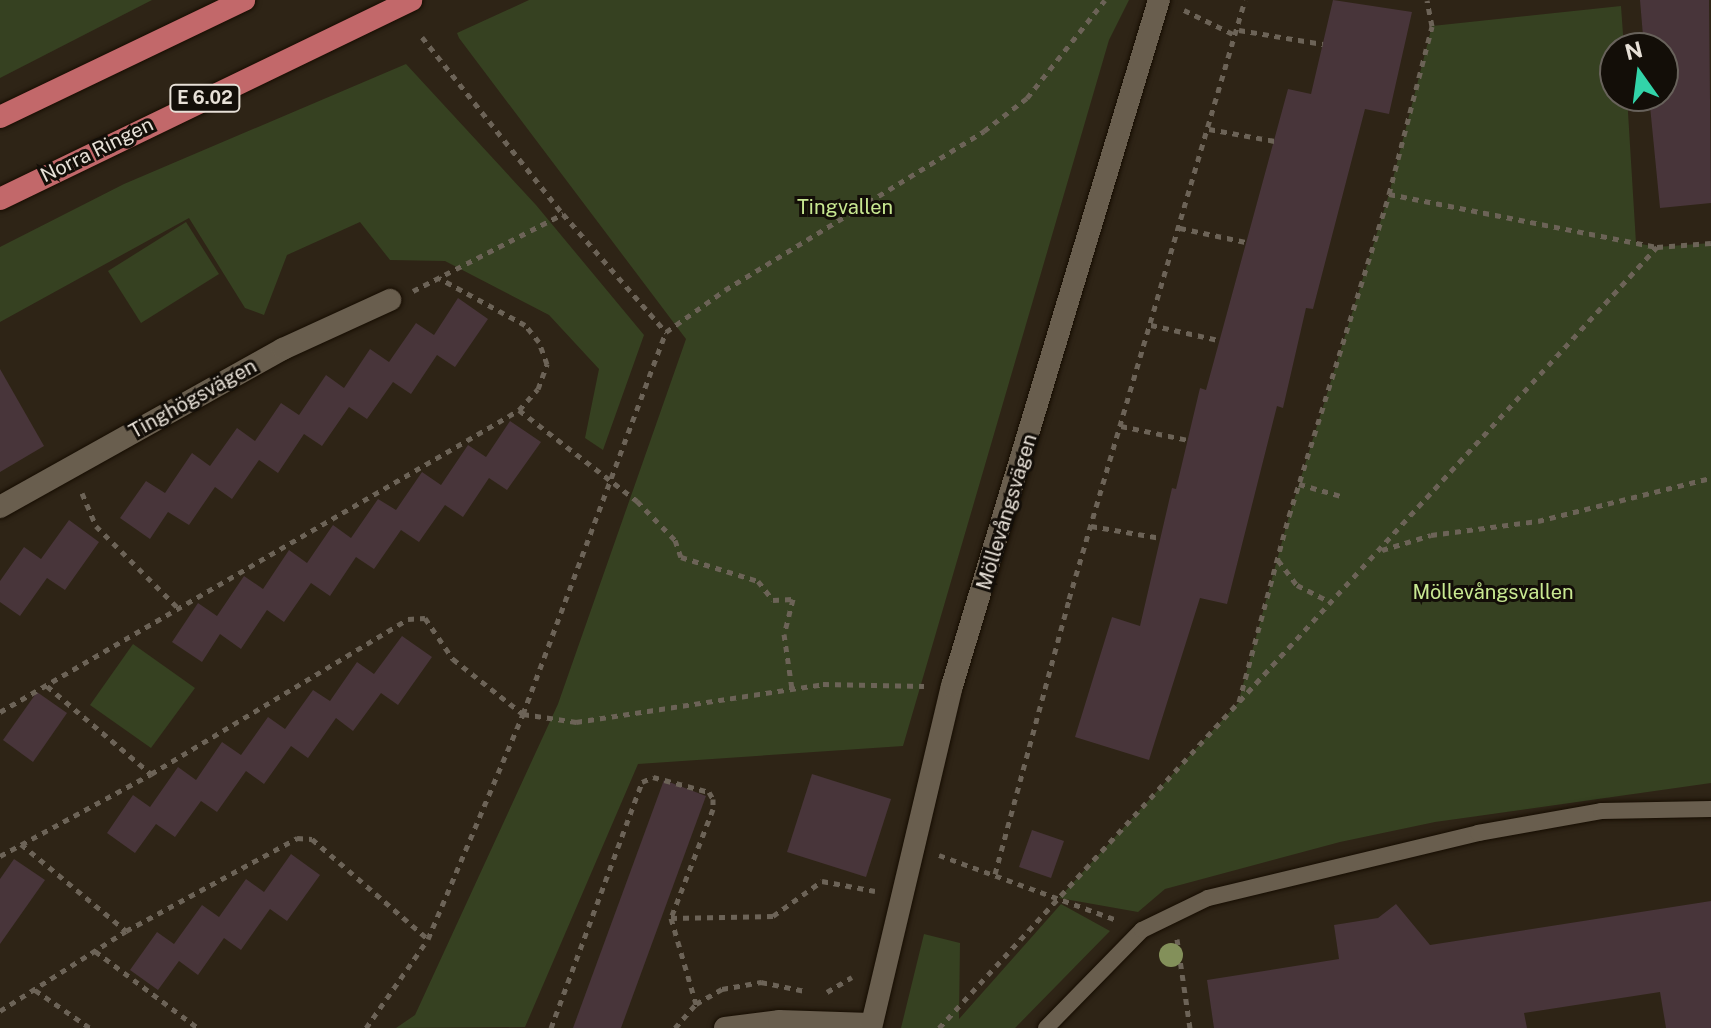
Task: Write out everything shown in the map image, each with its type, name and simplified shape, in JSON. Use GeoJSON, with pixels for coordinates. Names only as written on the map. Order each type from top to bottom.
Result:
{"type":"FeatureCollection","features":[{"type":"Feature","properties":{"kind":"main road"},"geometry":{"type":"LineString","coordinates":[[0,117],[244,0]]}},
{"type":"Feature","properties":{"kind":"main road","name":"Norra Ringen"},"geometry":{"type":"LineString","coordinates":[[0,199],[411,0]]}},
{"type":"Feature","properties":{"kind":"street","name":"Möllevångsvägen"},"geometry":{"type":"LineString","coordinates":[[871,1026],[952,686],[1167,3]]}},
{"type":"Feature","properties":{"kind":"street","name":"Tinghögsvägen"},"geometry":{"type":"LineString","coordinates":[[0,507],[283,349],[390,300]]}},
{"type":"Feature","properties":{"kind":"street"},"geometry":{"type":"LineString","coordinates":[[725,1028],[779,1021],[871,1026]]}},
{"type":"Feature","properties":{"kind":"lane"},"geometry":{"type":"LineString","coordinates":[[1046,1028],[1142,930],[1208,898],[1478,833],[1601,811],[1711,809]]}},
{"type":"Feature","properties":{"kind":"path"},"geometry":{"type":"LineString","coordinates":[[371,1027],[428,939],[523,714],[666,332],[984,131],[1027,98],[1105,0]]}},
{"type":"Feature","properties":{"kind":"path"},"geometry":{"type":"LineString","coordinates":[[995,874],[1091,526],[1238,33],[1245,0]]}},
{"type":"Feature","properties":{"kind":"path"},"geometry":{"type":"LineString","coordinates":[[1238,703],[1299,484],[1389,194],[1432,26],[1427,0]]}},
{"type":"Feature","properties":{"kind":"path"},"geometry":{"type":"LineString","coordinates":[[1167,3],[1238,33],[1323,44]]}},
{"type":"Feature","properties":{"kind":"path"},"geometry":{"type":"LineString","coordinates":[[422,37],[563,214],[666,332]]}},
{"type":"Feature","properties":{"kind":"path"},"geometry":{"type":"LineString","coordinates":[[1209,129],[1275,141]]}},
{"type":"Feature","properties":{"kind":"path"},"geometry":{"type":"LineString","coordinates":[[1389,194],[1657,247],[1711,243]]}},
{"type":"Feature","properties":{"kind":"path"},"geometry":{"type":"LineString","coordinates":[[390,300],[563,214]]}},
{"type":"Feature","properties":{"kind":"path"},"geometry":{"type":"LineString","coordinates":[[1180,228],[1246,242]]}},
{"type":"Feature","properties":{"kind":"path"},"geometry":{"type":"LineString","coordinates":[[939,1028],[1657,247]]}},
{"type":"Feature","properties":{"kind":"path"},"geometry":{"type":"LineString","coordinates":[[0,712],[519,410],[538,389],[547,364],[539,342],[525,325],[439,278]]}},
{"type":"Feature","properties":{"kind":"path"},"geometry":{"type":"LineString","coordinates":[[1151,325],[1218,340]]}},
{"type":"Feature","properties":{"kind":"path"},"geometry":{"type":"LineString","coordinates":[[519,410],[609,483],[637,501],[675,540],[681,557],[758,581],[773,600],[793,599],[784,634],[792,689]]}},
{"type":"Feature","properties":{"kind":"path"},"geometry":{"type":"LineString","coordinates":[[1121,426],[1188,440]]}},
{"type":"Feature","properties":{"kind":"path"},"geometry":{"type":"LineString","coordinates":[[70,466],[96,526],[177,607]]}},
{"type":"Feature","properties":{"kind":"path"},"geometry":{"type":"LineString","coordinates":[[1381,550],[1431,535],[1538,521],[1711,478]]}},
{"type":"Feature","properties":{"kind":"path"},"geometry":{"type":"LineString","coordinates":[[1299,484],[1341,496]]}},
{"type":"Feature","properties":{"kind":"path"},"geometry":{"type":"LineString","coordinates":[[1091,526],[1161,538]]}},
{"type":"Feature","properties":{"kind":"path"},"geometry":{"type":"LineString","coordinates":[[1277,560],[1297,585],[1332,603]]}},
{"type":"Feature","properties":{"kind":"path"},"geometry":{"type":"LineString","coordinates":[[0,856],[151,774],[408,619],[425,618],[453,659],[523,714],[576,722],[823,684],[952,686]]}},
{"type":"Feature","properties":{"kind":"path"},"geometry":{"type":"LineString","coordinates":[[47,686],[151,774]]}},
{"type":"Feature","properties":{"kind":"path"},"geometry":{"type":"LineString","coordinates":[[551,1028],[642,782],[653,777],[709,792],[713,799],[713,809],[671,918],[696,1004]]}},
{"type":"Feature","properties":{"kind":"path"},"geometry":{"type":"LineString","coordinates":[[0,1011],[126,931],[297,838],[312,839],[428,939]]}},
{"type":"Feature","properties":{"kind":"path"},"geometry":{"type":"LineString","coordinates":[[21,844],[126,931]]}},
{"type":"Feature","properties":{"kind":"path"},"geometry":{"type":"LineString","coordinates":[[915,847],[1142,930]]}},
{"type":"Feature","properties":{"kind":"path"},"geometry":{"type":"LineString","coordinates":[[671,918],[773,916],[822,881],[876,891]]}},
{"type":"Feature","properties":{"kind":"path"},"geometry":{"type":"LineString","coordinates":[[1174,914],[1190,1028]]}},
{"type":"Feature","properties":{"kind":"path"},"geometry":{"type":"LineString","coordinates":[[95,951],[198,1028]]}},
{"type":"Feature","properties":{"kind":"path"},"geometry":{"type":"LineString","coordinates":[[675,1028],[696,1004],[722,989],[761,982],[823,993],[856,974]]}},
{"type":"Feature","properties":{"kind":"path"},"geometry":{"type":"LineString","coordinates":[[35,990],[90,1028]]}},
{"type":"Feature","properties":{"kind":"green space"},"geometry":{"type":"Polygon","coordinates":[[[0,0],[152,0],[0,78],[0,0]]]}},
{"type":"Feature","properties":{"kind":"green space","name":"Tingvallen"},"geometry":{"type":"Polygon","coordinates":[[[529,0],[1129,0],[1109,40],[903,746],[638,764],[525,1027],[396,1028],[415,1015],[558,704],[686,339],[459,38],[457,33],[529,0]]]}},
{"type":"Feature","properties":{"kind":"green space","name":"Möllevångsvallen"},"geometry":{"type":"Polygon","coordinates":[[[1621,6],[1623,32],[1599,32],[1599,112],[1628,112],[1636,243],[1657,247],[1711,243],[1711,783],[1435,822],[1340,842],[1165,889],[1138,912],[1059,898],[1238,703],[1289,516],[1389,194],[1432,26],[1621,6]]]}},
{"type":"Feature","properties":{"kind":"green space"},"geometry":{"type":"Polygon","coordinates":[[[406,64],[536,205],[644,335],[603,450],[585,438],[599,369],[549,315],[445,261],[390,260],[360,222],[287,255],[264,315],[245,308],[189,218],[0,322],[0,247],[124,184],[406,64]]]}},
{"type":"Feature","properties":{"kind":"green space"},"geometry":{"type":"Polygon","coordinates":[[[186,222],[219,274],[141,323],[108,271],[186,222]]]}},
{"type":"Feature","properties":{"kind":"green space"},"geometry":{"type":"Polygon","coordinates":[[[133,644],[195,688],[151,748],[90,705],[133,644]]]}},
{"type":"Feature","properties":{"kind":"green space"},"geometry":{"type":"Polygon","coordinates":[[[1061,904],[1110,931],[1015,1028],[901,1028],[924,934],[960,943],[959,1019],[1061,904]]]}},
{"type":"Feature","properties":{"kind":"building"},"geometry":{"type":"Polygon","coordinates":[[[1333,0],[1412,12],[1389,114],[1365,109],[1313,309],[1306,308],[1283,408],[1277,406],[1227,604],[1200,598],[1149,760],[1075,737],[1112,617],[1140,626],[1172,488],[1176,489],[1200,388],[1206,390],[1288,89],[1311,94],[1333,0]]]}},
{"type":"Feature","properties":{"kind":"building"},"geometry":{"type":"Polygon","coordinates":[[[1640,0],[1709,0],[1711,203],[1660,208],[1651,112],[1679,112],[1679,32],[1643,32],[1640,0]]]}},
{"type":"Feature","properties":{"kind":"building"},"geometry":{"type":"Polygon","coordinates":[[[458,298],[488,319],[455,367],[437,355],[411,394],[393,382],[367,419],[349,407],[322,446],[304,434],[278,473],[259,460],[232,499],[215,487],[189,525],[168,512],[150,539],[120,518],[146,481],[165,493],[192,453],[210,466],[237,428],[255,441],[281,403],[299,415],[326,375],[344,388],[370,349],[389,362],[416,323],[434,335],[458,298]]]}},
{"type":"Feature","properties":{"kind":"building"},"geometry":{"type":"Polygon","coordinates":[[[0,369],[44,446],[0,472],[0,369]]]}},
{"type":"Feature","properties":{"kind":"building"},"geometry":{"type":"Polygon","coordinates":[[[510,421],[541,442],[507,490],[489,478],[463,517],[445,505],[419,542],[401,530],[374,569],[356,557],[330,596],[311,583],[284,622],[267,610],[241,649],[220,634],[202,662],[172,642],[198,603],[217,616],[244,576],[263,589],[289,550],[307,563],[333,525],[351,538],[378,499],[396,510],[422,472],[441,485],[468,445],[486,457],[510,421]]]}},
{"type":"Feature","properties":{"kind":"building"},"geometry":{"type":"Polygon","coordinates":[[[69,520],[99,542],[65,590],[47,578],[20,616],[0,602],[0,581],[24,547],[41,559],[69,520]]]}},
{"type":"Feature","properties":{"kind":"building"},"geometry":{"type":"Polygon","coordinates":[[[402,636],[432,657],[398,705],[381,693],[353,731],[336,718],[308,758],[291,746],[264,784],[246,771],[217,812],[201,801],[175,837],[156,824],[135,853],[107,833],[133,795],[150,807],[178,767],[196,780],[222,742],[241,755],[268,717],[285,729],[313,690],[330,701],[357,662],[374,674],[402,636]]]}},
{"type":"Feature","properties":{"kind":"building"},"geometry":{"type":"Polygon","coordinates":[[[37,692],[67,713],[33,762],[3,740],[37,692]]]}},
{"type":"Feature","properties":{"kind":"building"},"geometry":{"type":"Polygon","coordinates":[[[812,774],[891,799],[866,877],[787,852],[812,774]]]}},
{"type":"Feature","properties":{"kind":"building"},"geometry":{"type":"Polygon","coordinates":[[[664,780],[706,796],[621,1028],[573,1028],[664,780]]]}},
{"type":"Feature","properties":{"kind":"building"},"geometry":{"type":"Polygon","coordinates":[[[1032,830],[1064,841],[1051,878],[1019,867],[1032,830]]]}},
{"type":"Feature","properties":{"kind":"building"},"geometry":{"type":"Polygon","coordinates":[[[291,854],[320,875],[287,921],[270,909],[241,950],[224,938],[198,975],[179,961],[158,990],[130,970],[157,932],[174,944],[202,905],[219,917],[246,879],[264,892],[291,854]]]}},
{"type":"Feature","properties":{"kind":"building"},"geometry":{"type":"Polygon","coordinates":[[[14,859],[45,880],[0,944],[0,879],[14,859]]]}},
{"type":"Feature","properties":{"kind":"building"},"geometry":{"type":"Polygon","coordinates":[[[1711,901],[1711,1028],[1666,1028],[1660,992],[1524,1013],[1527,1028],[1214,1028],[1207,980],[1339,959],[1334,925],[1378,918],[1396,904],[1430,945],[1711,901]]]}}]}
